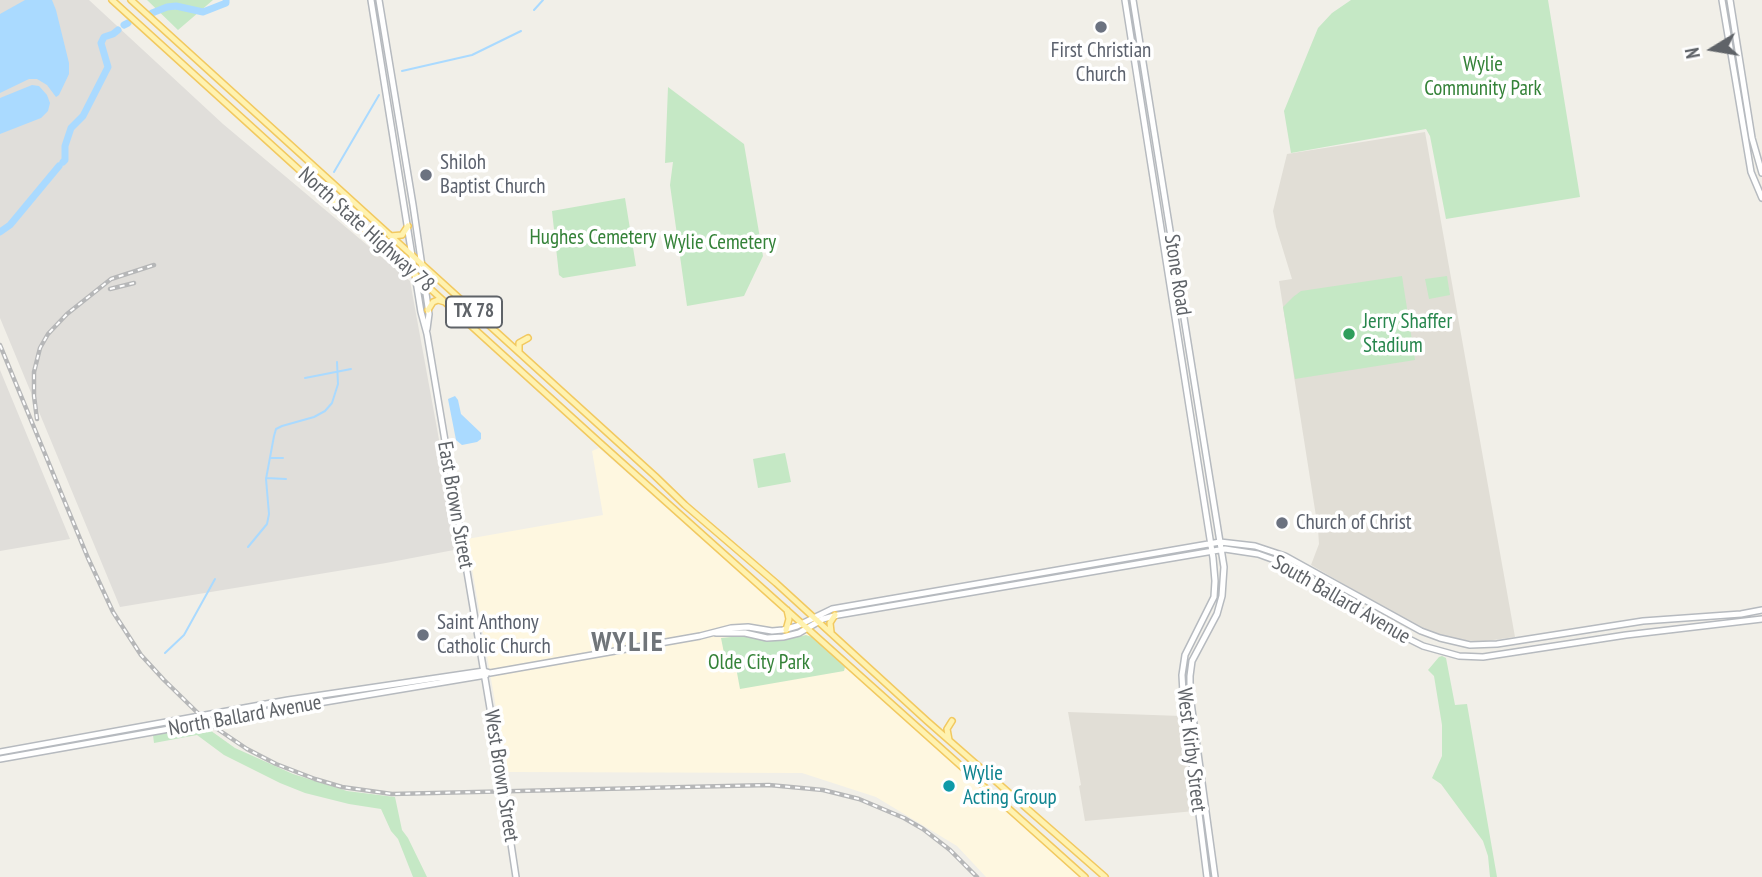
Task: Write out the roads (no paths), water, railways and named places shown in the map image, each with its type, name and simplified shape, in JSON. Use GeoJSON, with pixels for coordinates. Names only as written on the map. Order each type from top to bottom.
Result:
{"type":"FeatureCollection","features":[{"type":"Feature","properties":{"kind":"main road","name":"North State Highway 78"},"geometry":{"type":"LineString","coordinates":[[112,0],[808,628]]}},
{"type":"Feature","properties":{"kind":"main road","name":"North State Highway 78"},"geometry":{"type":"LineString","coordinates":[[131,0],[685,505],[816,620]]}},
{"type":"Feature","properties":{"kind":"main road","name":"East Brown Street"},"geometry":{"type":"LineString","coordinates":[[371,0],[486,673]]}},
{"type":"Feature","properties":{"kind":"main road","name":"East Brown Street"},"geometry":{"type":"LineString","coordinates":[[379,0],[413,205],[428,310],[427,334]]}},
{"type":"Feature","properties":{"kind":"main road","name":"Stone Road"},"geometry":{"type":"LineString","coordinates":[[1125,0],[1211,547]]}},
{"type":"Feature","properties":{"kind":"main road","name":"Stone Road"},"geometry":{"type":"LineString","coordinates":[[1133,0],[1220,546]]}},
{"type":"Feature","properties":{"kind":"main road"},"geometry":{"type":"LineString","coordinates":[[1722,0],[1751,172],[1762,198]]}},
{"type":"Feature","properties":{"kind":"main road"},"geometry":{"type":"LineString","coordinates":[[1730,0],[1752,138],[1762,173]]}},
{"type":"Feature","properties":{"kind":"main road"},"geometry":{"type":"LineString","coordinates":[[390,236],[402,235],[408,226]]}},
{"type":"Feature","properties":{"kind":"main road"},"geometry":{"type":"LineString","coordinates":[[428,310],[433,302],[445,302]]}},
{"type":"Feature","properties":{"kind":"main road"},"geometry":{"type":"LineString","coordinates":[[520,354],[519,343],[528,338]]}},
{"type":"Feature","properties":{"kind":"main road","name":"South Ballard Avenue"},"geometry":{"type":"LineString","coordinates":[[1220,546],[1258,554],[1283,563],[1401,635],[1423,646],[1459,656],[1483,657],[1626,635],[1762,619]]}},
{"type":"Feature","properties":{"kind":"main road","name":"South Ballard Avenue"},"geometry":{"type":"LineString","coordinates":[[700,636],[746,633],[779,638],[808,628],[832,609],[1220,546],[1255,546],[1285,556],[1422,631],[1470,645],[1497,644],[1643,621],[1762,610]]}},
{"type":"Feature","properties":{"kind":"main road","name":"West Kirby Street"},"geometry":{"type":"LineString","coordinates":[[1215,877],[1190,695],[1190,676],[1192,661],[1217,614],[1222,596],[1224,575],[1220,546]]}},
{"type":"Feature","properties":{"kind":"main road","name":"West Kirby Street"},"geometry":{"type":"LineString","coordinates":[[1207,877],[1184,710],[1182,675],[1185,655],[1214,597],[1211,547]]}},
{"type":"Feature","properties":{"kind":"main road","name":"South Ballard Avenue"},"geometry":{"type":"LineString","coordinates":[[716,633],[738,627],[786,630],[835,615],[1077,570]]}},
{"type":"Feature","properties":{"kind":"main road"},"geometry":{"type":"LineString","coordinates":[[786,630],[789,620],[787,610]]}},
{"type":"Feature","properties":{"kind":"main road"},"geometry":{"type":"LineString","coordinates":[[832,635],[830,623],[835,615]]}},
{"type":"Feature","properties":{"kind":"main road","name":"TX 78"},"geometry":{"type":"LineString","coordinates":[[816,620],[1105,877]]}},
{"type":"Feature","properties":{"kind":"main road","name":"TX 78"},"geometry":{"type":"LineString","coordinates":[[808,628],[1086,877]]}},
{"type":"Feature","properties":{"kind":"main road","name":"North Ballard Avenue"},"geometry":{"type":"LineString","coordinates":[[0,759],[700,636]]}},
{"type":"Feature","properties":{"kind":"main road","name":"North Ballard Avenue"},"geometry":{"type":"LineString","coordinates":[[0,752],[277,701],[486,673]]}},
{"type":"Feature","properties":{"kind":"main road","name":"West Brown Street"},"geometry":{"type":"LineString","coordinates":[[486,673],[516,877]]}},
{"type":"Feature","properties":{"kind":"main road"},"geometry":{"type":"LineString","coordinates":[[948,740],[947,729],[951,721]]}},
{"type":"Feature","properties":{"kind":"water"},"geometry":{"type":"Polygon","coordinates":[[[25,0],[52,0],[56,10],[69,63],[69,74],[56,97],[47,85],[37,79],[29,79],[0,93],[0,14],[25,0]]]}},
{"type":"Feature","properties":{"kind":"water"},"geometry":{"type":"Polygon","coordinates":[[[32,85],[39,86],[47,95],[50,103],[48,111],[41,118],[0,134],[0,98],[32,85]]]}},
{"type":"Feature","properties":{"kind":"water"},"geometry":{"type":"Polygon","coordinates":[[[455,396],[461,414],[481,433],[481,439],[477,442],[462,445],[456,440],[448,399],[455,396]]]}},
{"type":"Feature","properties":{"kind":"waterway"},"geometry":{"type":"LineString","coordinates":[[152,13],[176,6],[203,12],[226,3],[226,0]]}},
{"type":"Feature","properties":{"kind":"waterway"},"geometry":{"type":"LineString","coordinates":[[534,10],[543,0]]}},
{"type":"Feature","properties":{"kind":"waterway"},"geometry":{"type":"LineString","coordinates":[[124,25],[128,23]]}},
{"type":"Feature","properties":{"kind":"waterway"},"geometry":{"type":"LineString","coordinates":[[63,162],[71,128],[83,116],[108,67],[101,43],[104,37],[118,30]]}},
{"type":"Feature","properties":{"kind":"waterway"},"geometry":{"type":"LineString","coordinates":[[402,71],[472,55],[521,31]]}},
{"type":"Feature","properties":{"kind":"waterway"},"geometry":{"type":"LineString","coordinates":[[334,172],[379,95]]}},
{"type":"Feature","properties":{"kind":"waterway"},"geometry":{"type":"LineString","coordinates":[[0,232],[10,225],[59,166]]}},
{"type":"Feature","properties":{"kind":"waterway"},"geometry":{"type":"LineString","coordinates":[[248,547],[267,524],[269,514],[266,479],[276,429],[325,411],[332,403],[338,384],[337,362]]}},
{"type":"Feature","properties":{"kind":"waterway"},"geometry":{"type":"LineString","coordinates":[[305,378],[351,369]]}},
{"type":"Feature","properties":{"kind":"waterway"},"geometry":{"type":"LineString","coordinates":[[270,458],[283,458]]}},
{"type":"Feature","properties":{"kind":"waterway"},"geometry":{"type":"LineString","coordinates":[[266,478],[286,479]]}},
{"type":"Feature","properties":{"kind":"waterway"},"geometry":{"type":"LineString","coordinates":[[165,653],[184,635],[215,579]]}},
{"type":"Feature","properties":{"kind":"railway"},"geometry":{"type":"LineString","coordinates":[[37,419],[34,372],[40,348],[48,334],[67,314],[111,279],[154,265]]}},
{"type":"Feature","properties":{"kind":"railway"},"geometry":{"type":"LineString","coordinates":[[110,289],[134,283]]}},
{"type":"Feature","properties":{"kind":"railway"},"geometry":{"type":"LineString","coordinates":[[0,345],[113,612],[141,655],[164,680],[207,722],[247,749],[315,779],[342,787],[392,794],[769,785],[823,790],[859,799],[904,818],[950,850],[977,877]]}},
{"type":"Feature","properties":{"kind":"place","name":"First Christian Church"},"geometry":{"type":"Point","coordinates":[1101,27]}},
{"type":"Feature","properties":{"kind":"place","name":"Shiloh Baptist Church"},"geometry":{"type":"Point","coordinates":[426,175]}},
{"type":"Feature","properties":{"kind":"place","name":"Jerry Shaffer Stadium"},"geometry":{"type":"Point","coordinates":[1349,334]}},
{"type":"Feature","properties":{"kind":"place","name":"Church of Christ"},"geometry":{"type":"Point","coordinates":[1282,523]}},
{"type":"Feature","properties":{"kind":"place","name":"Saint Anthony Catholic Church"},"geometry":{"type":"Point","coordinates":[423,635]}},
{"type":"Feature","properties":{"kind":"place","name":"Wylie Acting Group"},"geometry":{"type":"Point","coordinates":[949,786]}},
{"type":"Feature","properties":{"kind":"district","name":"WYLIE"},"geometry":{"type":"Point","coordinates":[628,643]}},
{"type":"Feature","properties":{"kind":"park label","name":"Wylie Community Park"},"geometry":{"type":"Point","coordinates":[1483,77]}},
{"type":"Feature","properties":{"kind":"park label","name":"Hughes Cemetery"},"geometry":{"type":"Point","coordinates":[593,238]}},
{"type":"Feature","properties":{"kind":"park label","name":"Wylie Cemetery"},"geometry":{"type":"Point","coordinates":[720,243]}},
{"type":"Feature","properties":{"kind":"park label","name":"Olde City Park"},"geometry":{"type":"Point","coordinates":[759,663]}}]}
